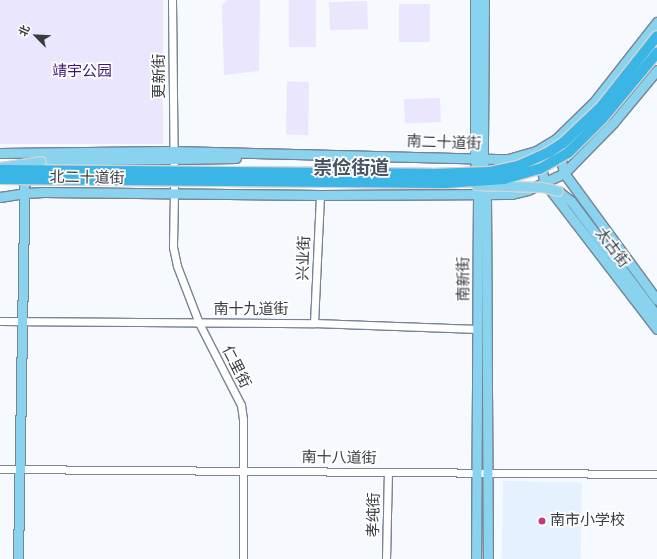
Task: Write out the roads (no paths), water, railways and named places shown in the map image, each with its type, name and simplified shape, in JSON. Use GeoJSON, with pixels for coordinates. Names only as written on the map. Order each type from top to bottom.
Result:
{"type":"FeatureCollection","features":[{"type":"Feature","properties":{"kind":"highway"},"geometry":{"type":"LineString","coordinates":[[0,170],[431,174],[490,172],[518,166],[549,152],[563,143],[601,107],[657,36]]}},
{"type":"Feature","properties":{"kind":"highway"},"geometry":{"type":"LineString","coordinates":[[0,179],[445,183],[504,179],[523,175],[554,162],[568,153],[585,138],[657,53]]}},
{"type":"Feature","properties":{"kind":"main road","name":"南新街"},"geometry":{"type":"LineString","coordinates":[[475,0],[479,159],[482,195],[488,472],[488,559]]}},
{"type":"Feature","properties":{"kind":"main road","name":"南新街"},"geometry":{"type":"LineString","coordinates":[[479,159],[484,0]]}},
{"type":"Feature","properties":{"kind":"main road","name":"南二十道街"},"geometry":{"type":"LineString","coordinates":[[173,155],[392,156],[508,159],[536,151],[556,139],[594,102],[657,22]]}},
{"type":"Feature","properties":{"kind":"main road"},"geometry":{"type":"LineString","coordinates":[[174,193],[482,195],[511,194],[528,190],[564,173],[613,123],[657,70]]}},
{"type":"Feature","properties":{"kind":"main road"},"geometry":{"type":"LineString","coordinates":[[556,139],[564,173]]}},
{"type":"Feature","properties":{"kind":"main road"},"geometry":{"type":"LineString","coordinates":[[536,151],[545,183]]}},
{"type":"Feature","properties":{"kind":"main road","name":"北二十道街"},"geometry":{"type":"LineString","coordinates":[[0,153],[25,152],[173,155]]}},
{"type":"Feature","properties":{"kind":"main road"},"geometry":{"type":"LineString","coordinates":[[18,559],[25,152]]}},
{"type":"Feature","properties":{"kind":"main road"},"geometry":{"type":"LineString","coordinates":[[0,167],[41,161],[173,155]]}},
{"type":"Feature","properties":{"kind":"main road","name":"太古街"},"geometry":{"type":"LineString","coordinates":[[564,173],[657,300]]}},
{"type":"Feature","properties":{"kind":"main road","name":"太古街"},"geometry":{"type":"LineString","coordinates":[[445,183],[542,187],[558,191],[571,201],[657,316]]}},
{"type":"Feature","properties":{"kind":"main road","name":"太古街"},"geometry":{"type":"LineString","coordinates":[[545,183],[657,329]]}},
{"type":"Feature","properties":{"kind":"main road","name":"北二十道街"},"geometry":{"type":"LineString","coordinates":[[0,197],[25,193],[174,193]]}},
{"type":"Feature","properties":{"kind":"main road","name":"南新街"},"geometry":{"type":"LineString","coordinates":[[476,559],[478,329],[482,195]]}},
{"type":"Feature","properties":{"kind":"street","name":"更新街"},"geometry":{"type":"LineString","coordinates":[[172,0],[174,193]]}},
{"type":"Feature","properties":{"kind":"street","name":"仁里街"},"geometry":{"type":"LineString","coordinates":[[174,193],[173,247],[177,266],[199,322],[241,405],[244,419],[243,559]]}},
{"type":"Feature","properties":{"kind":"street","name":"兴业街"},"geometry":{"type":"LineString","coordinates":[[314,323],[320,195]]}},
{"type":"Feature","properties":{"kind":"street","name":"南十九道街"},"geometry":{"type":"LineString","coordinates":[[0,321],[314,323],[478,329]]}},
{"type":"Feature","properties":{"kind":"street","name":"南十八道街"},"geometry":{"type":"LineString","coordinates":[[0,469],[657,474]]}},
{"type":"Feature","properties":{"kind":"street","name":"孝纯街"},"geometry":{"type":"LineString","coordinates":[[386,559],[388,472]]}},
{"type":"Feature","properties":{"kind":"place","name":"南市小学校"},"geometry":{"type":"Point","coordinates":[542,521]}},
{"type":"Feature","properties":{"kind":"district","name":"崇俭街道"},"geometry":{"type":"Point","coordinates":[351,169]}},
{"type":"Feature","properties":{"kind":"park label","name":"靖宇公园"},"geometry":{"type":"Point","coordinates":[82,72]}}]}
